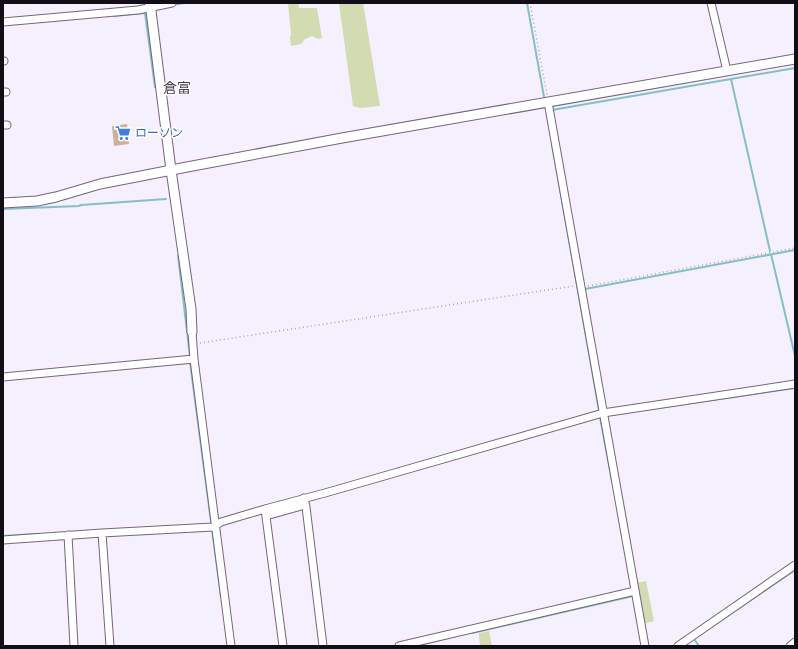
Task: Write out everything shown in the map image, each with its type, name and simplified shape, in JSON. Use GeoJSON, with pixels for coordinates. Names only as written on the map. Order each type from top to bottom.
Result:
{"type":"FeatureCollection","features":[{"type":"Feature","properties":{"kind":"street"},"geometry":{"type":"LineString","coordinates":[[3,22],[138,10],[172,3]]}},
{"type":"Feature","properties":{"kind":"street"},"geometry":{"type":"LineString","coordinates":[[711,3],[727,71]]}},
{"type":"Feature","properties":{"kind":"street"},"geometry":{"type":"LineString","coordinates":[[147,7],[190,308],[192,332],[191,359],[213,527],[231,646]]}},
{"type":"Feature","properties":{"kind":"street"},"geometry":{"type":"LineString","coordinates":[[3,203],[43,200],[100,184],[171,170],[342,138],[795,59]]}},
{"type":"Feature","properties":{"kind":"street"},"geometry":{"type":"LineString","coordinates":[[548,102],[578,287],[603,414],[645,646]]}},
{"type":"Feature","properties":{"kind":"street"},"geometry":{"type":"LineString","coordinates":[[3,377],[191,359]]}},
{"type":"Feature","properties":{"kind":"street"},"geometry":{"type":"LineString","coordinates":[[3,540],[213,527],[221,522],[265,513],[304,502],[325,493],[603,414],[795,384]]}},
{"type":"Feature","properties":{"kind":"street"},"geometry":{"type":"LineString","coordinates":[[304,502],[323,646]]}},
{"type":"Feature","properties":{"kind":"street"},"geometry":{"type":"LineString","coordinates":[[265,513],[283,646]]}},
{"type":"Feature","properties":{"kind":"street"},"geometry":{"type":"LineString","coordinates":[[102,533],[110,646]]}},
{"type":"Feature","properties":{"kind":"street"},"geometry":{"type":"LineString","coordinates":[[68,535],[74,646]]}},
{"type":"Feature","properties":{"kind":"street"},"geometry":{"type":"LineString","coordinates":[[678,646],[795,565]]}},
{"type":"Feature","properties":{"kind":"street"},"geometry":{"type":"LineString","coordinates":[[399,646],[425,643],[635,592]]}},
{"type":"Feature","properties":{"kind":"street"},"geometry":{"type":"LineString","coordinates":[[790,646],[795,642]]}},
{"type":"Feature","properties":{"kind":"path"},"geometry":{"type":"LineString","coordinates":[[530,3],[548,102]]}},
{"type":"Feature","properties":{"kind":"path"},"geometry":{"type":"LineString","coordinates":[[192,344],[578,287],[795,248]]}},
{"type":"Feature","properties":{"kind":"green space"},"geometry":{"type":"Polygon","coordinates":[[[288,3],[298,3],[299,8],[317,8],[322,38],[318,39],[312,36],[305,39],[301,44],[291,46],[288,3]]]}},
{"type":"Feature","properties":{"kind":"green space"},"geometry":{"type":"Polygon","coordinates":[[[339,3],[363,3],[380,106],[361,108],[353,106],[339,3]]]}},
{"type":"Feature","properties":{"kind":"green space"},"geometry":{"type":"Polygon","coordinates":[[[646,581],[654,621],[643,624],[635,583],[646,581]]]}},
{"type":"Feature","properties":{"kind":"green space"},"geometry":{"type":"Polygon","coordinates":[[[489,631],[492,646],[480,646],[479,633],[489,631]]]}},
{"type":"Feature","properties":{"kind":"building"},"geometry":{"type":"Polygon","coordinates":[[[127,124],[129,144],[114,146],[112,126],[127,124]]]}},
{"type":"Feature","properties":{"kind":"waterway"},"geometry":{"type":"LineString","coordinates":[[173,5],[184,3]]}},
{"type":"Feature","properties":{"kind":"waterway"},"geometry":{"type":"LineString","coordinates":[[527,3],[544,97]]}},
{"type":"Feature","properties":{"kind":"waterway"},"geometry":{"type":"LineString","coordinates":[[145,13],[155,87]]}},
{"type":"Feature","properties":{"kind":"waterway"},"geometry":{"type":"LineString","coordinates":[[114,16],[145,13]]}},
{"type":"Feature","properties":{"kind":"waterway"},"geometry":{"type":"LineString","coordinates":[[552,110],[795,68]]}},
{"type":"Feature","properties":{"kind":"waterway"},"geometry":{"type":"LineString","coordinates":[[731,79],[770,251]]}},
{"type":"Feature","properties":{"kind":"waterway"},"geometry":{"type":"LineString","coordinates":[[552,144],[599,410]]}},
{"type":"Feature","properties":{"kind":"waterway"},"geometry":{"type":"LineString","coordinates":[[3,209],[79,206],[166,199]]}},
{"type":"Feature","properties":{"kind":"waterway"},"geometry":{"type":"LineString","coordinates":[[585,289],[795,250]]}},
{"type":"Feature","properties":{"kind":"waterway"},"geometry":{"type":"LineString","coordinates":[[771,254],[795,356]]}},
{"type":"Feature","properties":{"kind":"waterway"},"geometry":{"type":"LineString","coordinates":[[178,255],[190,357]]}},
{"type":"Feature","properties":{"kind":"waterway"},"geometry":{"type":"LineString","coordinates":[[190,362],[221,597]]}},
{"type":"Feature","properties":{"kind":"waterway"},"geometry":{"type":"LineString","coordinates":[[644,410],[795,388]]}},
{"type":"Feature","properties":{"kind":"waterway"},"geometry":{"type":"LineString","coordinates":[[600,417],[612,481]]}},
{"type":"Feature","properties":{"kind":"waterway"},"geometry":{"type":"LineString","coordinates":[[3,536],[36,534]]}},
{"type":"Feature","properties":{"kind":"waterway"},"geometry":{"type":"LineString","coordinates":[[695,638],[795,570]]}},
{"type":"Feature","properties":{"kind":"waterway"},"geometry":{"type":"LineString","coordinates":[[472,633],[633,596]]}},
{"type":"Feature","properties":{"kind":"waterway"},"geometry":{"type":"LineString","coordinates":[[416,646],[456,636]]}},
{"type":"Feature","properties":{"kind":"waterway"},"geometry":{"type":"LineString","coordinates":[[694,639],[699,646]]}},
{"type":"Feature","properties":{"kind":"place","name":"ローソン"},"geometry":{"type":"Point","coordinates":[123,133]}},
{"type":"Feature","properties":{"kind":"district","name":"倉富"},"geometry":{"type":"Point","coordinates":[177,88]}}]}
